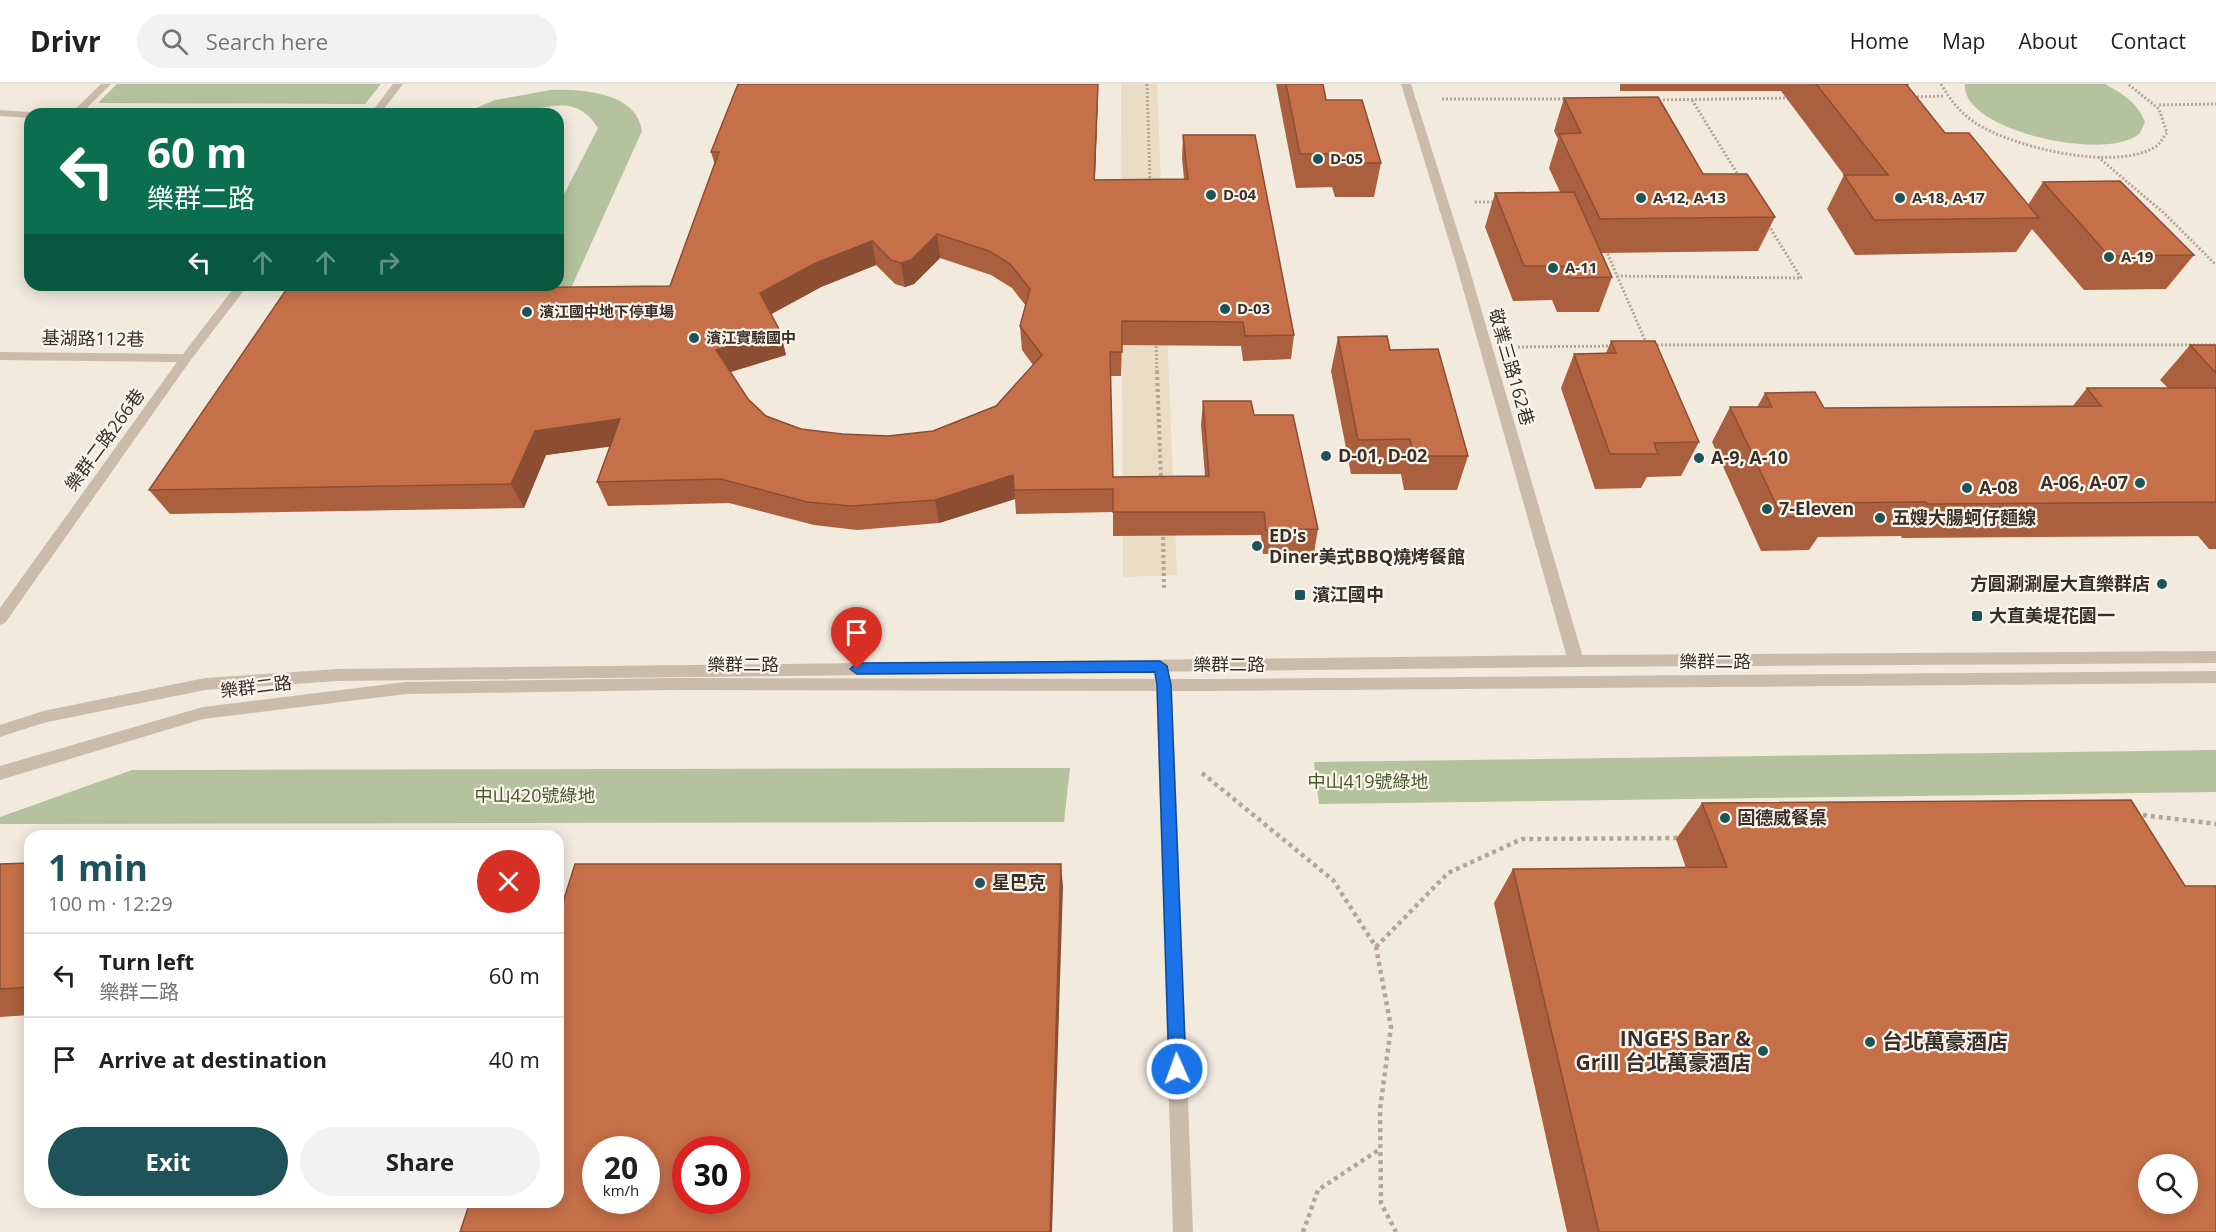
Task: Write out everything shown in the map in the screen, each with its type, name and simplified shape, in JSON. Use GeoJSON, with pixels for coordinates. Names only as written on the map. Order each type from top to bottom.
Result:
{"type":"FeatureCollection","features":[{"type":"Feature","properties":{"kind":"street"},"geometry":{"type":"LineString","coordinates":[[81,108],[106,84]]}},
{"type":"Feature","properties":{"kind":"street"},"geometry":{"type":"LineString","coordinates":[[380,108],[398,84]]}},
{"type":"Feature","properties":{"kind":"street","name":"敬業三路162巷"},"geometry":{"type":"LineString","coordinates":[[1406,84],[1486,348],[1576,661]]}},
{"type":"Feature","properties":{"kind":"street"},"geometry":{"type":"LineString","coordinates":[[0,113],[24,115]]}},
{"type":"Feature","properties":{"kind":"street","name":"樂群二路266巷"},"geometry":{"type":"LineString","coordinates":[[0,619],[186,358],[238,291]]}},
{"type":"Feature","properties":{"kind":"street","name":"基湖路112巷"},"geometry":{"type":"LineString","coordinates":[[0,356],[186,358]]}},
{"type":"Feature","properties":{"kind":"street","name":"樂群二路"},"geometry":{"type":"LineString","coordinates":[[0,731],[43,717],[205,684],[338,675],[1576,661],[2216,657]]}},
{"type":"Feature","properties":{"kind":"street"},"geometry":{"type":"LineString","coordinates":[[1160,666],[1164,685],[1183,1232]]}},
{"type":"Feature","properties":{"kind":"street","name":"樂群二路"},"geometry":{"type":"LineString","coordinates":[[0,773],[203,713],[406,688],[674,684],[1164,685],[2216,677]]}},
{"type":"Feature","properties":{"kind":"path"},"geometry":{"type":"LineString","coordinates":[[1147,84],[1151,192]]}},
{"type":"Feature","properties":{"kind":"path"},"geometry":{"type":"LineString","coordinates":[[1941,84],[1945,96],[1960,113],[1978,124],[2021,143],[2060,153],[2098,157],[2131,154],[2156,146],[2167,133],[2166,117],[2159,105],[2128,84]]}},
{"type":"Feature","properties":{"kind":"path"},"geometry":{"type":"LineString","coordinates":[[1910,97],[1945,96]]}},
{"type":"Feature","properties":{"kind":"path"},"geometry":{"type":"LineString","coordinates":[[1645,99],[1795,98]]}},
{"type":"Feature","properties":{"kind":"path"},"geometry":{"type":"LineString","coordinates":[[1438,99],[1576,99]]}},
{"type":"Feature","properties":{"kind":"path"},"geometry":{"type":"LineString","coordinates":[[1691,100],[1740,179]]}},
{"type":"Feature","properties":{"kind":"path"},"geometry":{"type":"LineString","coordinates":[[2159,105],[2216,104]]}},
{"type":"Feature","properties":{"kind":"path"},"geometry":{"type":"LineString","coordinates":[[2098,157],[2165,214],[2216,265]]}},
{"type":"Feature","properties":{"kind":"path"},"geometry":{"type":"LineString","coordinates":[[1467,202],[1502,202]]}},
{"type":"Feature","properties":{"kind":"path"},"geometry":{"type":"LineString","coordinates":[[1617,276],[1801,278],[1764,219]]}},
{"type":"Feature","properties":{"kind":"path"},"geometry":{"type":"LineString","coordinates":[[1603,244],[1647,345]]}},
{"type":"Feature","properties":{"kind":"path"},"geometry":{"type":"LineString","coordinates":[[1156,336],[1161,480]]}},
{"type":"Feature","properties":{"kind":"path"},"geometry":{"type":"LineString","coordinates":[[1636,346],[2216,345]]}},
{"type":"Feature","properties":{"kind":"path"},"geometry":{"type":"LineString","coordinates":[[1486,348],[1614,346]]}},
{"type":"Feature","properties":{"kind":"path"},"geometry":{"type":"LineString","coordinates":[[1162,528],[1164,590]]}},
{"type":"Feature","properties":{"kind":"path"},"geometry":{"type":"LineString","coordinates":[[1166,743],[1333,880],[1376,947],[1391,1028],[1380,1109],[1381,1203],[1396,1232]]}},
{"type":"Feature","properties":{"kind":"path"},"geometry":{"type":"LineString","coordinates":[[2128,813],[2216,824]]}},
{"type":"Feature","properties":{"kind":"path"},"geometry":{"type":"LineString","coordinates":[[1376,947],[1448,873],[1522,838],[1690,838]]}},
{"type":"Feature","properties":{"kind":"path"},"geometry":{"type":"LineString","coordinates":[[1303,1232],[1318,1190],[1380,1149]]}},
{"type":"Feature","properties":{"kind":"green space"},"geometry":{"type":"Polygon","coordinates":[[[117,84],[381,84],[365,104],[98,103],[117,84]]]}},
{"type":"Feature","properties":{"kind":"green space"},"geometry":{"type":"Polygon","coordinates":[[[1965,84],[2105,84],[2134,104],[2145,122],[2139,134],[2122,142],[2098,145],[2069,143],[2038,137],[2009,128],[1986,116],[1970,101],[1965,84]]]}},
{"type":"Feature","properties":{"kind":"green space"},"geometry":{"type":"Polygon","coordinates":[[[550,90],[577,90],[619,101],[630,108],[638,118],[642,131],[563,306],[519,307],[528,291],[564,291],[564,194],[598,128],[589,116],[569,106],[476,108],[495,100],[550,90]]]}},
{"type":"Feature","properties":{"kind":"green space","name":"中山419號綠地"},"geometry":{"type":"Polygon","coordinates":[[[2216,750],[2216,792],[1319,804],[1314,762],[2216,750]]]}},
{"type":"Feature","properties":{"kind":"green space","name":"中山420號綠地"},"geometry":{"type":"Polygon","coordinates":[[[1070,768],[1064,822],[0,824],[0,817],[132,770],[1070,768]]]}},
{"type":"Feature","properties":{"kind":"shaded area"},"geometry":{"type":"Polygon","coordinates":[[[1121,84],[1157,84],[1177,575],[1123,577],[1121,84]]]}},
{"type":"Feature","properties":{"kind":"building"},"geometry":{"type":"Polygon","coordinates":[[[738,84],[1098,84],[1094,180],[1188,179],[1183,135],[1255,135],[1294,335],[1245,336],[1243,322],[1122,321],[1122,352],[1110,352],[1113,477],[1209,476],[1203,401],[1251,401],[1254,415],[1293,415],[1318,529],[1266,530],[1264,512],[1113,512],[1113,489],[1014,490],[1013,475],[935,500],[851,506],[807,502],[721,479],[597,482],[620,419],[535,431],[511,484],[149,490],[285,291],[564,291],[564,287],[670,286],[719,152],[711,152],[738,84]],[[937,234],[911,260],[901,263],[891,260],[872,241],[816,263],[760,293],[780,331],[716,350],[748,399],[766,416],[801,429],[842,434],[888,436],[933,431],[996,406],[1042,355],[1020,326],[1030,289],[1010,264],[989,251],[937,234]]]}},
{"type":"Feature","properties":{"kind":"building"},"geometry":{"type":"Polygon","coordinates":[[[1286,84],[1323,84],[1326,100],[1362,100],[1381,163],[1340,163],[1338,154],[1300,154],[1286,84]]]}},
{"type":"Feature","properties":{"kind":"building"},"geometry":{"type":"Polygon","coordinates":[[[1816,84],[1906,84],[1945,133],[1969,133],[2039,218],[1874,220],[1844,175],[1888,175],[1816,84]]]}},
{"type":"Feature","properties":{"kind":"building"},"geometry":{"type":"Polygon","coordinates":[[[1658,97],[1703,174],[1747,174],[1775,217],[1600,219],[1559,134],[1581,133],[1564,98],[1658,97]]]}},
{"type":"Feature","properties":{"kind":"building"},"geometry":{"type":"Polygon","coordinates":[[[2120,181],[2194,255],[2109,256],[2043,182],[2120,181]]]}},
{"type":"Feature","properties":{"kind":"building"},"geometry":{"type":"Polygon","coordinates":[[[1574,192],[1612,277],[1569,278],[1564,266],[1524,266],[1495,193],[1574,192]]]}},
{"type":"Feature","properties":{"kind":"building"},"geometry":{"type":"Polygon","coordinates":[[[1387,336],[1390,350],[1438,349],[1468,456],[1414,456],[1410,439],[1358,440],[1338,337],[1387,336]]]}},
{"type":"Feature","properties":{"kind":"building"},"geometry":{"type":"Polygon","coordinates":[[[1611,341],[1655,341],[1699,442],[1654,443],[1658,454],[1610,454],[1574,354],[1616,353],[1611,341]]]}},
{"type":"Feature","properties":{"kind":"building"},"geometry":{"type":"Polygon","coordinates":[[[2190,345],[2216,345],[2216,373],[2190,345]]]}},
{"type":"Feature","properties":{"kind":"building"},"geometry":{"type":"Polygon","coordinates":[[[2087,388],[2216,388],[2216,502],[1825,503],[1832,516],[1782,517],[1730,407],[1772,407],[1765,393],[1815,392],[1824,408],[2101,406],[2087,388]]]}},
{"type":"Feature","properties":{"kind":"building","name":"台北萬豪酒店"},"geometry":{"type":"Polygon","coordinates":[[[2131,800],[2185,886],[2216,886],[2216,1232],[1599,1232],[1513,869],[1727,867],[1702,803],[2131,800]]]}},
{"type":"Feature","properties":{"kind":"building"},"geometry":{"type":"Polygon","coordinates":[[[24,863],[24,987],[0,989],[0,864],[24,863]]]}},
{"type":"Feature","properties":{"kind":"building"},"geometry":{"type":"Polygon","coordinates":[[[575,864],[1061,864],[1050,1232],[460,1232],[468,1208],[564,1208],[564,899],[575,864]]]}},
{"type":"Feature","properties":{"kind":"place","name":"D-05"},"geometry":{"type":"Point","coordinates":[1318,159]}},
{"type":"Feature","properties":{"kind":"place","name":"D-04"},"geometry":{"type":"Point","coordinates":[1211,195]}},
{"type":"Feature","properties":{"kind":"place","name":"A-12, A-13"},"geometry":{"type":"Point","coordinates":[1641,198]}},
{"type":"Feature","properties":{"kind":"place","name":"A-18, A-17"},"geometry":{"type":"Point","coordinates":[1900,198]}},
{"type":"Feature","properties":{"kind":"place","name":"A-19"},"geometry":{"type":"Point","coordinates":[2109,257]}},
{"type":"Feature","properties":{"kind":"place","name":"A-11"},"geometry":{"type":"Point","coordinates":[1553,268]}},
{"type":"Feature","properties":{"kind":"place","name":"D-03"},"geometry":{"type":"Point","coordinates":[1225,309]}},
{"type":"Feature","properties":{"kind":"place","name":"濱江國中地下停車場"},"geometry":{"type":"Point","coordinates":[527,312]}},
{"type":"Feature","properties":{"kind":"place","name":"濱江實驗國中"},"geometry":{"type":"Point","coordinates":[694,338]}},
{"type":"Feature","properties":{"kind":"place","name":"D-01, D-02"},"geometry":{"type":"Point","coordinates":[1326,456]}},
{"type":"Feature","properties":{"kind":"place","name":"A-9, A-10"},"geometry":{"type":"Point","coordinates":[1699,458]}},
{"type":"Feature","properties":{"kind":"place","name":"A-06, A-07"},"geometry":{"type":"Point","coordinates":[2140,483]}},
{"type":"Feature","properties":{"kind":"place","name":"A-08"},"geometry":{"type":"Point","coordinates":[1967,488]}},
{"type":"Feature","properties":{"kind":"place","name":"7-Eleven"},"geometry":{"type":"Point","coordinates":[1767,509]}},
{"type":"Feature","properties":{"kind":"place","name":"五嫂大腸蚵仔麵線"},"geometry":{"type":"Point","coordinates":[1880,518]}},
{"type":"Feature","properties":{"kind":"place","name":"ED's Diner美式BBQ燒烤餐館"},"geometry":{"type":"Point","coordinates":[1257,546]}},
{"type":"Feature","properties":{"kind":"place","name":"方圓涮涮屋大直樂群店"},"geometry":{"type":"Point","coordinates":[2162,584]}},
{"type":"Feature","properties":{"kind":"place","name":"濱江國中"},"geometry":{"type":"Point","coordinates":[1300,595]}},
{"type":"Feature","properties":{"kind":"place","name":"大直美堤花園一"},"geometry":{"type":"Point","coordinates":[1977,616]}},
{"type":"Feature","properties":{"kind":"place","name":"固德威餐桌"},"geometry":{"type":"Point","coordinates":[1725,818]}},
{"type":"Feature","properties":{"kind":"place","name":"星巴克"},"geometry":{"type":"Point","coordinates":[980,883]}},
{"type":"Feature","properties":{"kind":"place","name":"台北萬豪酒店"},"geometry":{"type":"Point","coordinates":[1870,1042]}},
{"type":"Feature","properties":{"kind":"place","name":"INGE'S Bar & Grill 台北萬豪酒店"},"geometry":{"type":"Point","coordinates":[1763,1051]}},
{"type":"Feature","properties":{"kind":"route"},"geometry":{"type":"LineString","coordinates":[[857,669],[1160,666],[1164,685],[1177,1069]]}}]}
